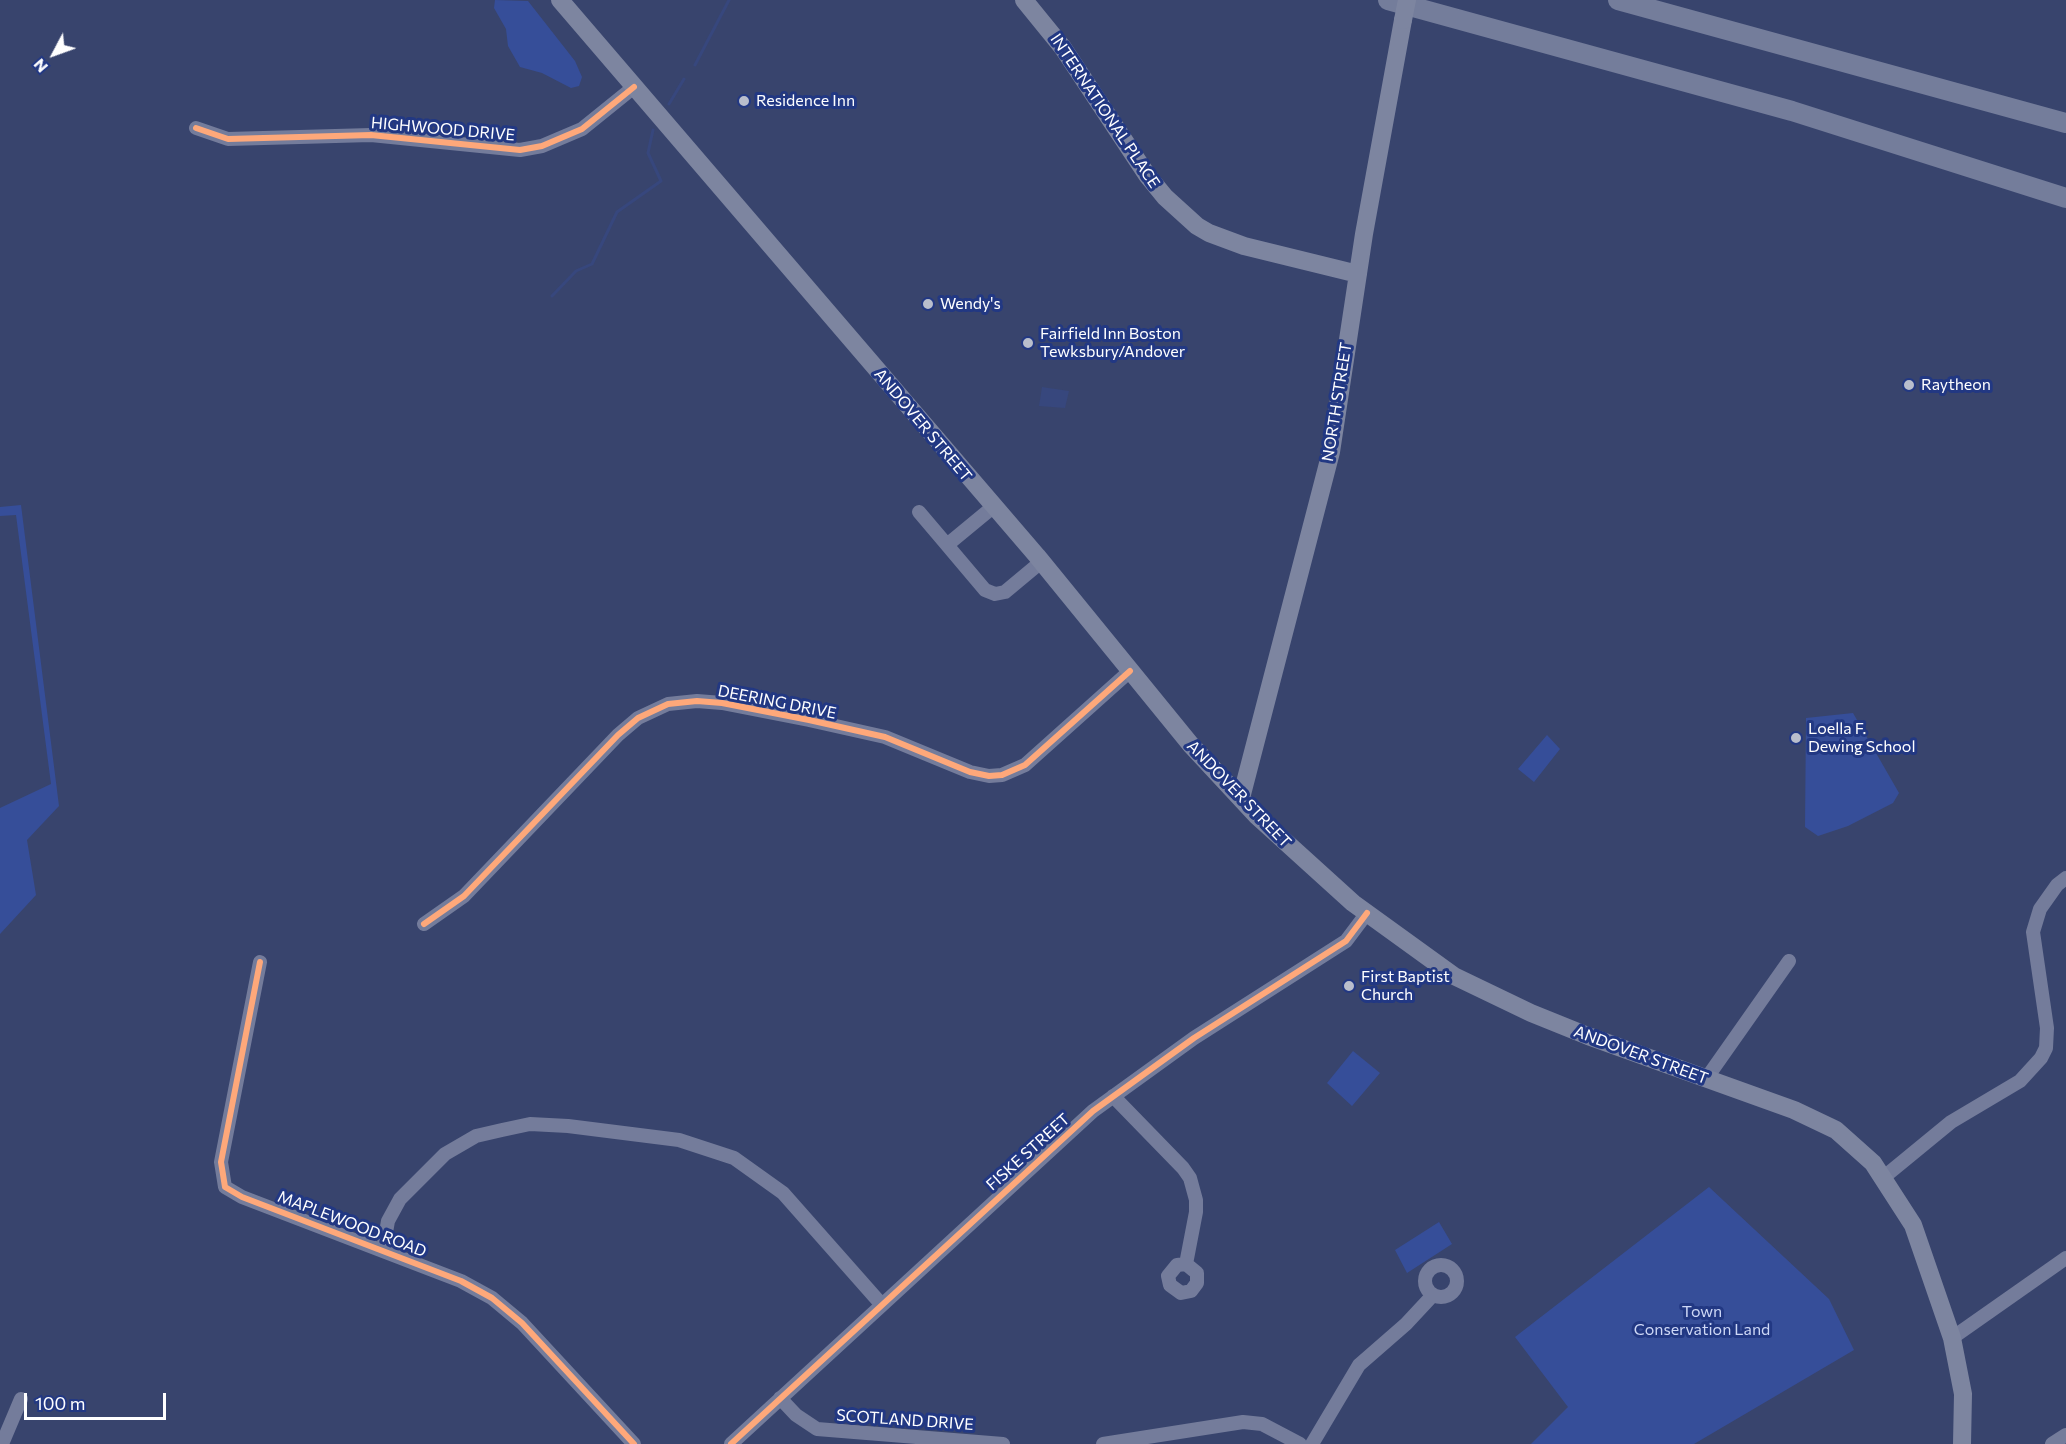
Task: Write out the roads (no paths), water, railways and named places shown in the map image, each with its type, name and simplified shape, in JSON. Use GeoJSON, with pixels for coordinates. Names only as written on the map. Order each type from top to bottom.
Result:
{"type":"FeatureCollection","features":[{"type":"Feature","properties":{"kind":"highway"},"geometry":{"type":"LineString","coordinates":[[1388,0],[1792,111],[2066,198]]}},
{"type":"Feature","properties":{"kind":"highway"},"geometry":{"type":"LineString","coordinates":[[1617,0],[2066,123]]}},
{"type":"Feature","properties":{"kind":"main road","name":"ANDOVER STREET"},"geometry":{"type":"LineString","coordinates":[[560,0],[1041,561],[1191,745],[1241,798],[1344,895],[1454,976],[1521,1009],[1607,1044],[1794,1110],[1836,1130],[1873,1162],[1913,1225],[1952,1338],[1963,1394],[1962,1444]]}},
{"type":"Feature","properties":{"kind":"main road","name":"INTERNATIONAL PLACE"},"geometry":{"type":"LineString","coordinates":[[1024,0],[1063,48],[1147,175],[1165,197],[1197,226],[1244,246],[1358,274]]}},
{"type":"Feature","properties":{"kind":"main road","name":"NORTH STREET"},"geometry":{"type":"LineString","coordinates":[[1241,798],[1330,452],[1358,274],[1407,0]]}},
{"type":"Feature","properties":{"kind":"street","name":"HIGHWOOD DRIVE"},"geometry":{"type":"LineString","coordinates":[[196,128],[228,140],[371,135],[520,150],[542,146],[582,129],[634,87]]}},
{"type":"Feature","properties":{"kind":"street"},"geometry":{"type":"LineString","coordinates":[[947,545],[993,507]]}},
{"type":"Feature","properties":{"kind":"street"},"geometry":{"type":"LineString","coordinates":[[919,512],[985,590],[994,594],[1005,592],[1041,561]]}},
{"type":"Feature","properties":{"kind":"street","name":"DEERING DRIVE"},"geometry":{"type":"LineString","coordinates":[[424,924],[464,896],[618,735],[638,718],[668,704],[697,701],[809,720],[885,737],[970,772],[996,776],[1025,765],[1130,671]]}},
{"type":"Feature","properties":{"kind":"street"},"geometry":{"type":"LineString","coordinates":[[1884,1177],[1951,1122],[2020,1081],[2042,1058],[2046,1048],[2048,1028],[2033,932],[2040,909],[2057,885],[2066,878]]}},
{"type":"Feature","properties":{"kind":"street","name":"FISKE STREET"},"geometry":{"type":"LineString","coordinates":[[731,1444],[1084,1119],[1194,1038],[1346,941],[1367,913]]}},
{"type":"Feature","properties":{"kind":"street"},"geometry":{"type":"LineString","coordinates":[[1706,1079],[1789,961]]}},
{"type":"Feature","properties":{"kind":"street","name":"MAPLEWOOD ROAD"},"geometry":{"type":"LineString","coordinates":[[260,962],[222,1162],[225,1187],[242,1197],[461,1281],[492,1298],[522,1323],[634,1444]]}},
{"type":"Feature","properties":{"kind":"street"},"geometry":{"type":"LineString","coordinates":[[1113,1096],[1183,1168],[1190,1179],[1196,1200],[1196,1212],[1186,1264]]}},
{"type":"Feature","properties":{"kind":"street"},"geometry":{"type":"LineString","coordinates":[[382,1249],[388,1221],[400,1198],[430,1167],[459,1144],[476,1136],[530,1124],[568,1126],[679,1140],[734,1158],[783,1193],[882,1305]]}},
{"type":"Feature","properties":{"kind":"street"},"geometry":{"type":"LineString","coordinates":[[1952,1338],[2066,1258]]}},
{"type":"Feature","properties":{"kind":"street"},"geometry":{"type":"LineString","coordinates":[[1312,1444],[1352,1374],[1433,1295]]}},
{"type":"Feature","properties":{"kind":"street","name":"SCOTLAND DRIVE"},"geometry":{"type":"LineString","coordinates":[[780,1398],[795,1415],[817,1429],[1003,1444]]}},
{"type":"Feature","properties":{"kind":"street"},"geometry":{"type":"LineString","coordinates":[[2,1444],[21,1399]]}},
{"type":"Feature","properties":{"kind":"street"},"geometry":{"type":"LineString","coordinates":[[1103,1444],[1243,1422],[1262,1424],[1300,1444]]}},
{"type":"Feature","properties":{"kind":"street"},"geometry":{"type":"LineString","coordinates":[[2052,1444],[2066,1435]]}},
{"type":"Feature","properties":{"kind":"waterway"},"geometry":{"type":"LineString","coordinates":[[695,65],[729,0]]}},
{"type":"Feature","properties":{"kind":"waterway"},"geometry":{"type":"LineString","coordinates":[[669,104],[684,79]]}},
{"type":"Feature","properties":{"kind":"waterway"},"geometry":{"type":"LineString","coordinates":[[552,296],[576,271],[592,264],[617,212],[661,181],[648,153],[653,130]]}},
{"type":"Feature","properties":{"kind":"place","name":"Residence Inn"},"geometry":{"type":"Point","coordinates":[744,101]}},
{"type":"Feature","properties":{"kind":"place","name":"Wendy's"},"geometry":{"type":"Point","coordinates":[928,304]}},
{"type":"Feature","properties":{"kind":"place","name":"Fairfield Inn Boston Tewksbury/Andover"},"geometry":{"type":"Point","coordinates":[1028,343]}},
{"type":"Feature","properties":{"kind":"place","name":"Raytheon"},"geometry":{"type":"Point","coordinates":[1909,385]}},
{"type":"Feature","properties":{"kind":"place","name":"Loella F. Dewing School"},"geometry":{"type":"Point","coordinates":[1796,738]}},
{"type":"Feature","properties":{"kind":"place","name":"First Baptist Church"},"geometry":{"type":"Point","coordinates":[1349,986]}},
{"type":"Feature","properties":{"kind":"park label","name":"Town Conservation Land"},"geometry":{"type":"Point","coordinates":[1702,1321]}}]}
